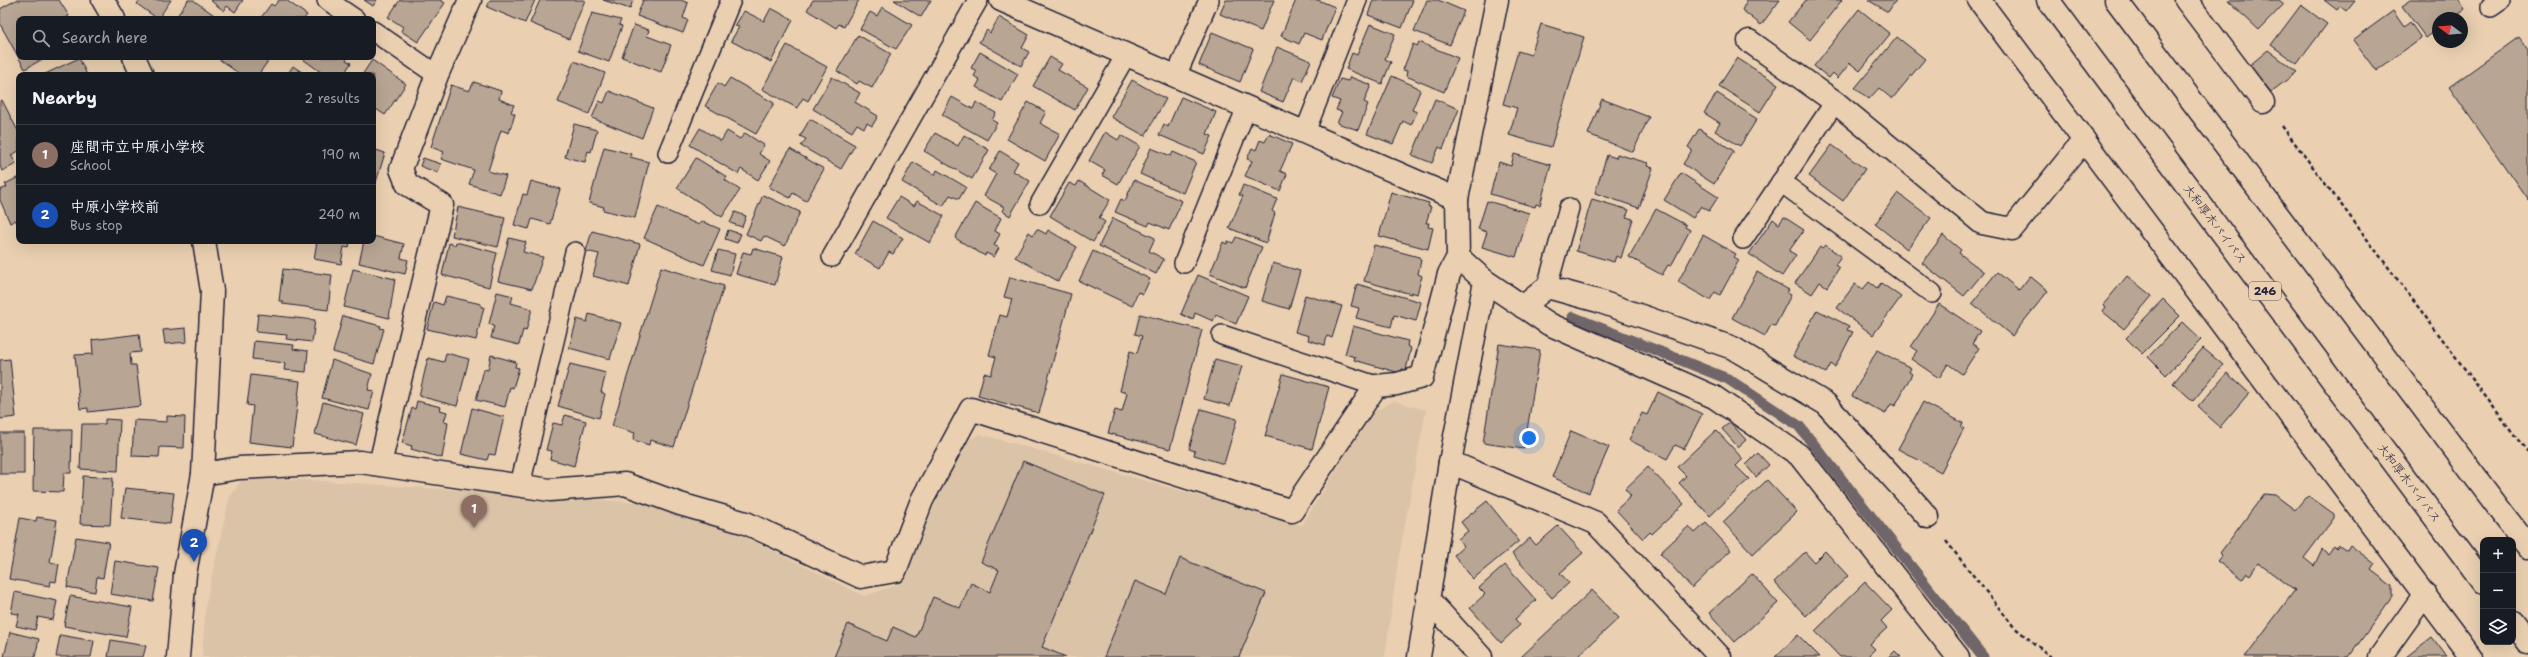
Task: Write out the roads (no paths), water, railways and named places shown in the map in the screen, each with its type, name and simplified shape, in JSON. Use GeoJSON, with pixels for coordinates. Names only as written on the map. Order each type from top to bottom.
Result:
{"type":"FeatureCollection","features":[{"type":"Feature","properties":{"kind":"main road"},"geometry":{"type":"LineString","coordinates":[[103,0],[112,16]]}},
{"type":"Feature","properties":{"kind":"main road"},"geometry":{"type":"LineString","coordinates":[[380,464],[442,205],[407,184],[401,169],[437,74],[470,0]]}},
{"type":"Feature","properties":{"kind":"main road"},"geometry":{"type":"LineString","coordinates":[[1001,0],[1457,199]]}},
{"type":"Feature","properties":{"kind":"main road"},"geometry":{"type":"LineString","coordinates":[[203,474],[239,468],[310,464],[380,464],[550,490],[625,484],[680,504],[746,523],[861,577],[895,571],[922,500],[971,409],[1292,511],[1376,386],[1397,384],[1422,377],[1449,274],[1458,256],[1457,199],[1497,0]]}},
{"type":"Feature","properties":{"kind":"main road"},"geometry":{"type":"LineString","coordinates":[[1979,0],[2471,657]]}},
{"type":"Feature","properties":{"kind":"main road","name":"大和厚木バイパス"},"geometry":{"type":"LineString","coordinates":[[2048,0],[2480,578]]}},
{"type":"Feature","properties":{"kind":"main road"},"geometry":{"type":"LineString","coordinates":[[2116,0],[2528,547]]}},
{"type":"Feature","properties":{"kind":"main road"},"geometry":{"type":"LineString","coordinates":[[2186,0],[2263,102]]}},
{"type":"Feature","properties":{"kind":"main road"},"geometry":{"type":"LineString","coordinates":[[1749,41],[1835,102],[1982,223],[2012,229],[2084,140]]}},
{"type":"Feature","properties":{"kind":"main road"},"geometry":{"type":"LineString","coordinates":[[135,60],[141,72]]}},
{"type":"Feature","properties":{"kind":"main road"},"geometry":{"type":"LineString","coordinates":[[178,657],[185,574],[203,474],[212,291],[204,244]]}},
{"type":"Feature","properties":{"kind":"main road"},"geometry":{"type":"LineString","coordinates":[[1458,256],[1485,281],[1549,324],[1714,396],[1799,455],[1958,657]]}},
{"type":"Feature","properties":{"kind":"main road"},"geometry":{"type":"LineString","coordinates":[[1419,657],[1427,598],[1450,462],[1485,281]]}},
{"type":"Feature","properties":{"kind":"main road"},"geometry":{"type":"LineString","coordinates":[[1523,307],[1547,287],[1598,301],[1733,348],[1826,404],[1928,517]]}},
{"type":"Feature","properties":{"kind":"main road"},"geometry":{"type":"LineString","coordinates":[[1450,462],[1596,523],[1720,657]]}},
{"type":"Feature","properties":{"kind":"main road"},"geometry":{"type":"LineString","coordinates":[[2380,657],[2425,594]]}},
{"type":"Feature","properties":{"kind":"main road"},"geometry":{"type":"LineString","coordinates":[[1427,598],[1481,657]]}},
{"type":"Feature","properties":{"kind":"main road"},"geometry":{"type":"LineString","coordinates":[[2516,626],[2528,642]]}},
{"type":"Feature","properties":{"kind":"lane"},"geometry":{"type":"LineString","coordinates":[[327,0],[351,16]]}},
{"type":"Feature","properties":{"kind":"lane"},"geometry":{"type":"LineString","coordinates":[[668,153],[732,0]]}},
{"type":"Feature","properties":{"kind":"lane"},"geometry":{"type":"LineString","coordinates":[[832,257],[978,0]]}},
{"type":"Feature","properties":{"kind":"lane"},"geometry":{"type":"LineString","coordinates":[[1176,76],[1208,0]]}},
{"type":"Feature","properties":{"kind":"lane"},"geometry":{"type":"LineString","coordinates":[[1305,132],[1357,0]]}},
{"type":"Feature","properties":{"kind":"lane"},"geometry":{"type":"LineString","coordinates":[[376,33],[437,74]]}},
{"type":"Feature","properties":{"kind":"lane"},"geometry":{"type":"LineString","coordinates":[[1040,204],[1126,55]]}},
{"type":"Feature","properties":{"kind":"lane"},"geometry":{"type":"LineString","coordinates":[[1743,239],[1835,102]]}},
{"type":"Feature","properties":{"kind":"lane"},"geometry":{"type":"LineString","coordinates":[[1184,263],[1247,107]]}},
{"type":"Feature","properties":{"kind":"lane"},"geometry":{"type":"LineString","coordinates":[[1781,182],[1932,293]]}},
{"type":"Feature","properties":{"kind":"lane"},"geometry":{"type":"LineString","coordinates":[[1547,287],[1569,208]]}},
{"type":"Feature","properties":{"kind":"lane"},"geometry":{"type":"LineString","coordinates":[[520,485],[575,252]]}},
{"type":"Feature","properties":{"kind":"lane"},"geometry":{"type":"LineString","coordinates":[[1222,335],[1376,386]]}},
{"type":"Feature","properties":{"kind":"waterway"},"geometry":{"type":"LineString","coordinates":[[1573,317],[1728,379],[1799,426],[1983,657]]}},
{"type":"Feature","properties":{"kind":"place","name":"座間市立中原小学校"},"geometry":{"type":"Point","coordinates":[474,528]}},
{"type":"Feature","properties":{"kind":"place","name":"中原小学校前"},"geometry":{"type":"Point","coordinates":[194,562]}}]}
